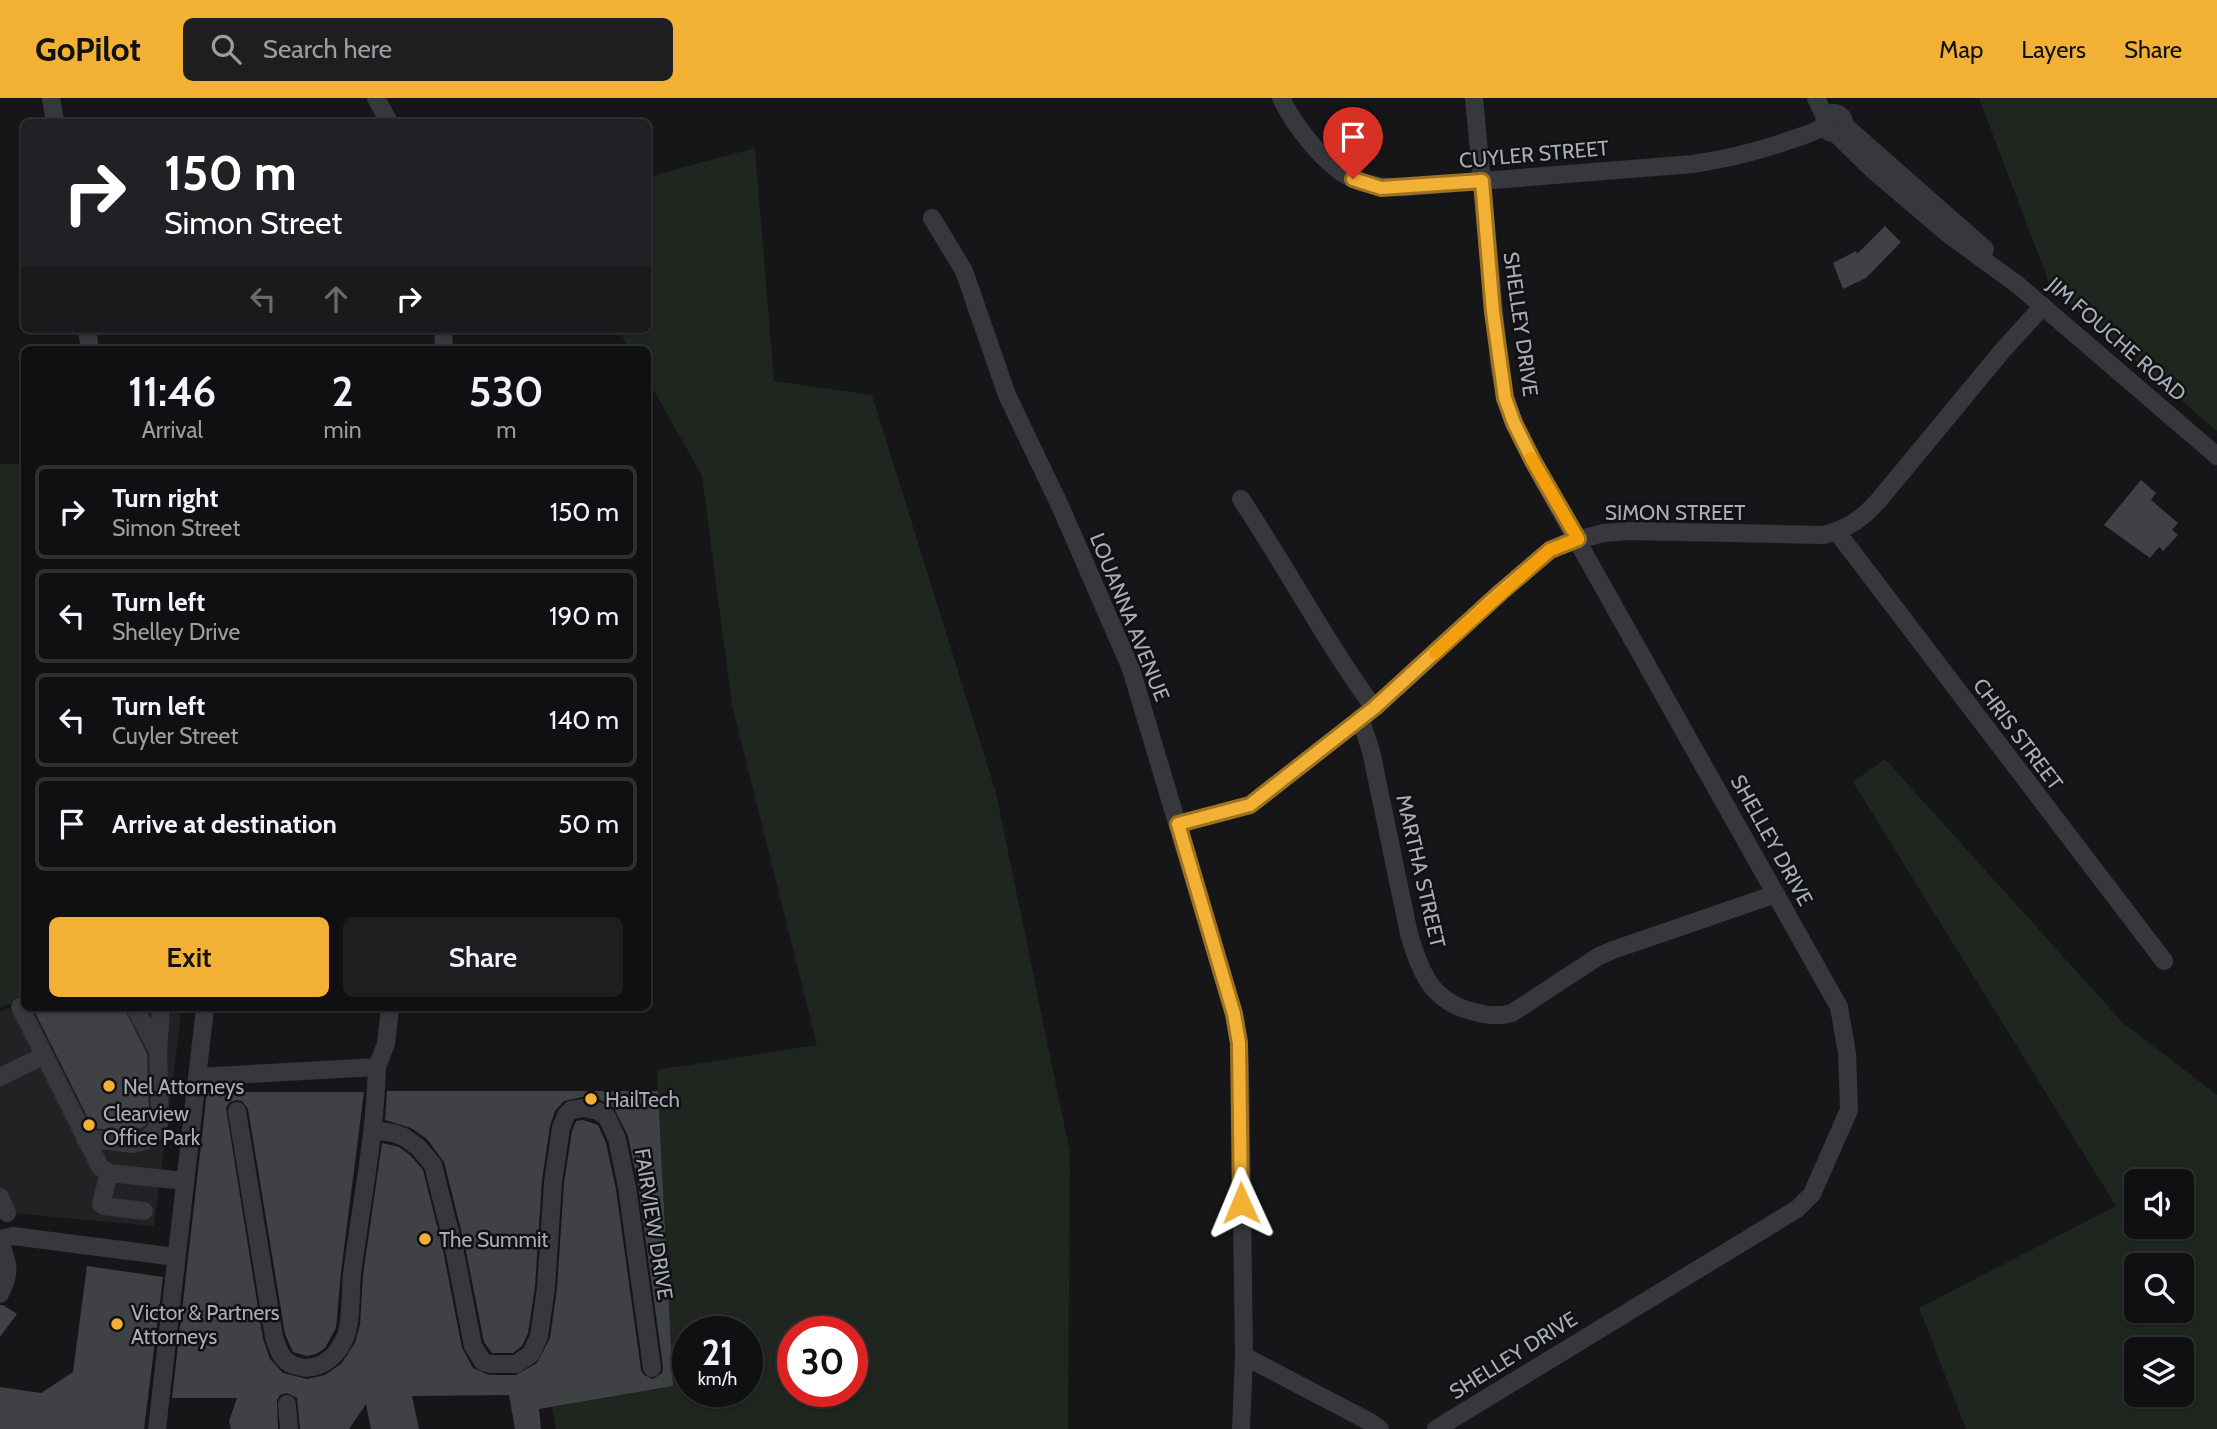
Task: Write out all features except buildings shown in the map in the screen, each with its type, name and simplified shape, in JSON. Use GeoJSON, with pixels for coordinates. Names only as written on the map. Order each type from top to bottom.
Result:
{"type":"FeatureCollection","features":[{"type":"Feature","properties":{"kind":"street"},"geometry":{"type":"LineString","coordinates":[[51,98],[54,119]]}},
{"type":"Feature","properties":{"kind":"street"},"geometry":{"type":"LineString","coordinates":[[376,98],[388,119]]}},
{"type":"Feature","properties":{"kind":"street","name":"CUYLER STREET"},"geometry":{"type":"LineString","coordinates":[[1280,98],[1307,137],[1333,165],[1353,179],[1381,188],[1706,162],[1764,150],[1832,119]]}},
{"type":"Feature","properties":{"kind":"street","name":"SHELLEY DRIVE"},"geometry":{"type":"LineString","coordinates":[[1436,1429],[1797,1209],[1812,1194],[1849,1110],[1847,1053],[1839,1007],[1514,423],[1505,398],[1493,312],[1474,98]]}},
{"type":"Feature","properties":{"kind":"street","name":"JIM FOUCHE ROAD"},"geometry":{"type":"LineString","coordinates":[[1816,98],[1832,119],[1921,202],[1997,261],[2018,285],[2217,456]]}},
{"type":"Feature","properties":{"kind":"street","name":"LOUANNA AVENUE"},"geometry":{"type":"LineString","coordinates":[[932,218],[964,271],[1007,395],[1061,508],[1131,668],[1234,1014],[1239,1043],[1244,1356],[1241,1429]]}},
{"type":"Feature","properties":{"kind":"street","name":"SIMON STREET"},"geometry":{"type":"LineString","coordinates":[[1178,824],[1250,805],[1367,713],[1550,550],[1602,533],[1628,531],[1805,535],[1837,532],[1864,517],[2043,306]]}},
{"type":"Feature","properties":{"kind":"street","name":"MARTHA STREET"},"geometry":{"type":"LineString","coordinates":[[1241,499],[1345,668],[1367,713],[1371,751],[1409,934],[1417,958],[1435,992],[1442,999],[1464,1010],[1487,1016],[1512,1013],[1599,956],[1776,894]]}},
{"type":"Feature","properties":{"kind":"street","name":"CHRIS STREET"},"geometry":{"type":"LineString","coordinates":[[1837,532],[2164,961]]}},
{"type":"Feature","properties":{"kind":"street"},"geometry":{"type":"LineString","coordinates":[[22,1011],[100,1167],[109,1173],[185,1181]]}},
{"type":"Feature","properties":{"kind":"street"},"geometry":{"type":"LineString","coordinates":[[137,1011],[158,1051]]}},
{"type":"Feature","properties":{"kind":"street"},"geometry":{"type":"LineString","coordinates":[[85,1138],[132,1144],[142,1142],[154,1133],[160,1121],[158,1051],[161,1011]]}},
{"type":"Feature","properties":{"kind":"street"},"geometry":{"type":"LineString","coordinates":[[163,1426],[176,1257],[205,1011]]}},
{"type":"Feature","properties":{"kind":"street"},"geometry":{"type":"LineString","coordinates":[[237,1111],[279,1355],[289,1364],[302,1368],[325,1364],[337,1353],[346,1336],[352,1274],[374,1130],[377,1067],[386,1044],[390,1011]]}},
{"type":"Feature","properties":{"kind":"street"},"geometry":{"type":"LineString","coordinates":[[0,1077],[43,1055]]}},
{"type":"Feature","properties":{"kind":"street"},"geometry":{"type":"LineString","coordinates":[[197,1077],[377,1067]]}},
{"type":"Feature","properties":{"kind":"street","name":"FAIRVIEW DRIVE"},"geometry":{"type":"LineString","coordinates":[[374,1130],[404,1138],[418,1147],[433,1165],[454,1248],[473,1346],[484,1362],[505,1366],[524,1360],[531,1354],[539,1336],[546,1288],[554,1182],[561,1128],[566,1115],[571,1110],[583,1108],[598,1111],[607,1117],[617,1139],[627,1187],[652,1368]]}},
{"type":"Feature","properties":{"kind":"street"},"geometry":{"type":"LineString","coordinates":[[109,1173],[101,1203],[104,1206],[144,1211]]}},
{"type":"Feature","properties":{"kind":"street"},"geometry":{"type":"LineString","coordinates":[[0,1294],[8,1278],[9,1268],[0,1240],[13,1236],[176,1257]]}},
{"type":"Feature","properties":{"kind":"street"},"geometry":{"type":"LineString","coordinates":[[1244,1356],[1380,1429]]}},
{"type":"Feature","properties":{"kind":"street"},"geometry":{"type":"LineString","coordinates":[[287,1404],[289,1429]]}},
{"type":"Feature","properties":{"kind":"shaded area"},"geometry":{"type":"Polygon","coordinates":[[[1979,98],[2217,98],[2217,431],[2051,288],[1979,98]]]}},
{"type":"Feature","properties":{"kind":"shaded area"},"geometry":{"type":"Polygon","coordinates":[[[755,148],[774,381],[872,395],[996,793],[1070,1153],[1068,1429],[556,1429],[552,1407],[672,1386],[672,1407],[763,1407],[763,1316],[672,1316],[672,1366],[657,1070],[817,1045],[732,705],[702,476],[651,385],[651,346],[628,346],[620,333],[651,333],[651,176],[755,148]]]}},
{"type":"Feature","properties":{"kind":"shaded area"},"geometry":{"type":"Polygon","coordinates":[[[0,464],[21,464],[21,1001],[0,1007],[0,464]]]}},
{"type":"Feature","properties":{"kind":"shaded area"},"geometry":{"type":"Polygon","coordinates":[[[1885,759],[2123,1023],[2217,1095],[2217,1429],[1966,1429],[1919,1308],[2116,1206],[1853,782],[1885,759]]]}},
{"type":"Feature","properties":{"kind":"shaded area","name":"Clearview Office Park"},"geometry":{"type":"Polygon","coordinates":[[[21,1006],[21,1011],[182,1011],[154,1226],[0,1212],[0,1011],[21,1006]]]}},
{"type":"Feature","properties":{"kind":"slow traffic"},"geometry":{"type":"LineString","coordinates":[[1435,653],[1550,550],[1578,539],[1531,458]]}},
{"type":"Feature","properties":{"kind":"place","name":"Nel Attorneys"},"geometry":{"type":"Point","coordinates":[109,1086]}},
{"type":"Feature","properties":{"kind":"place","name":"HailTech"},"geometry":{"type":"Point","coordinates":[591,1099]}},
{"type":"Feature","properties":{"kind":"place","name":"Clearview Office Park"},"geometry":{"type":"Point","coordinates":[89,1125]}},
{"type":"Feature","properties":{"kind":"place","name":"The Summit"},"geometry":{"type":"Point","coordinates":[425,1239]}},
{"type":"Feature","properties":{"kind":"place","name":"Victor & Partners Attorneys"},"geometry":{"type":"Point","coordinates":[117,1324]}},
{"type":"Feature","properties":{"kind":"route"},"geometry":{"type":"LineString","coordinates":[[1241,1203],[1239,1043],[1234,1014],[1178,824],[1250,805],[1374,708],[1550,550],[1578,539],[1533,461],[1505,398],[1493,312],[1482,181],[1381,188],[1353,179]]}}]}
